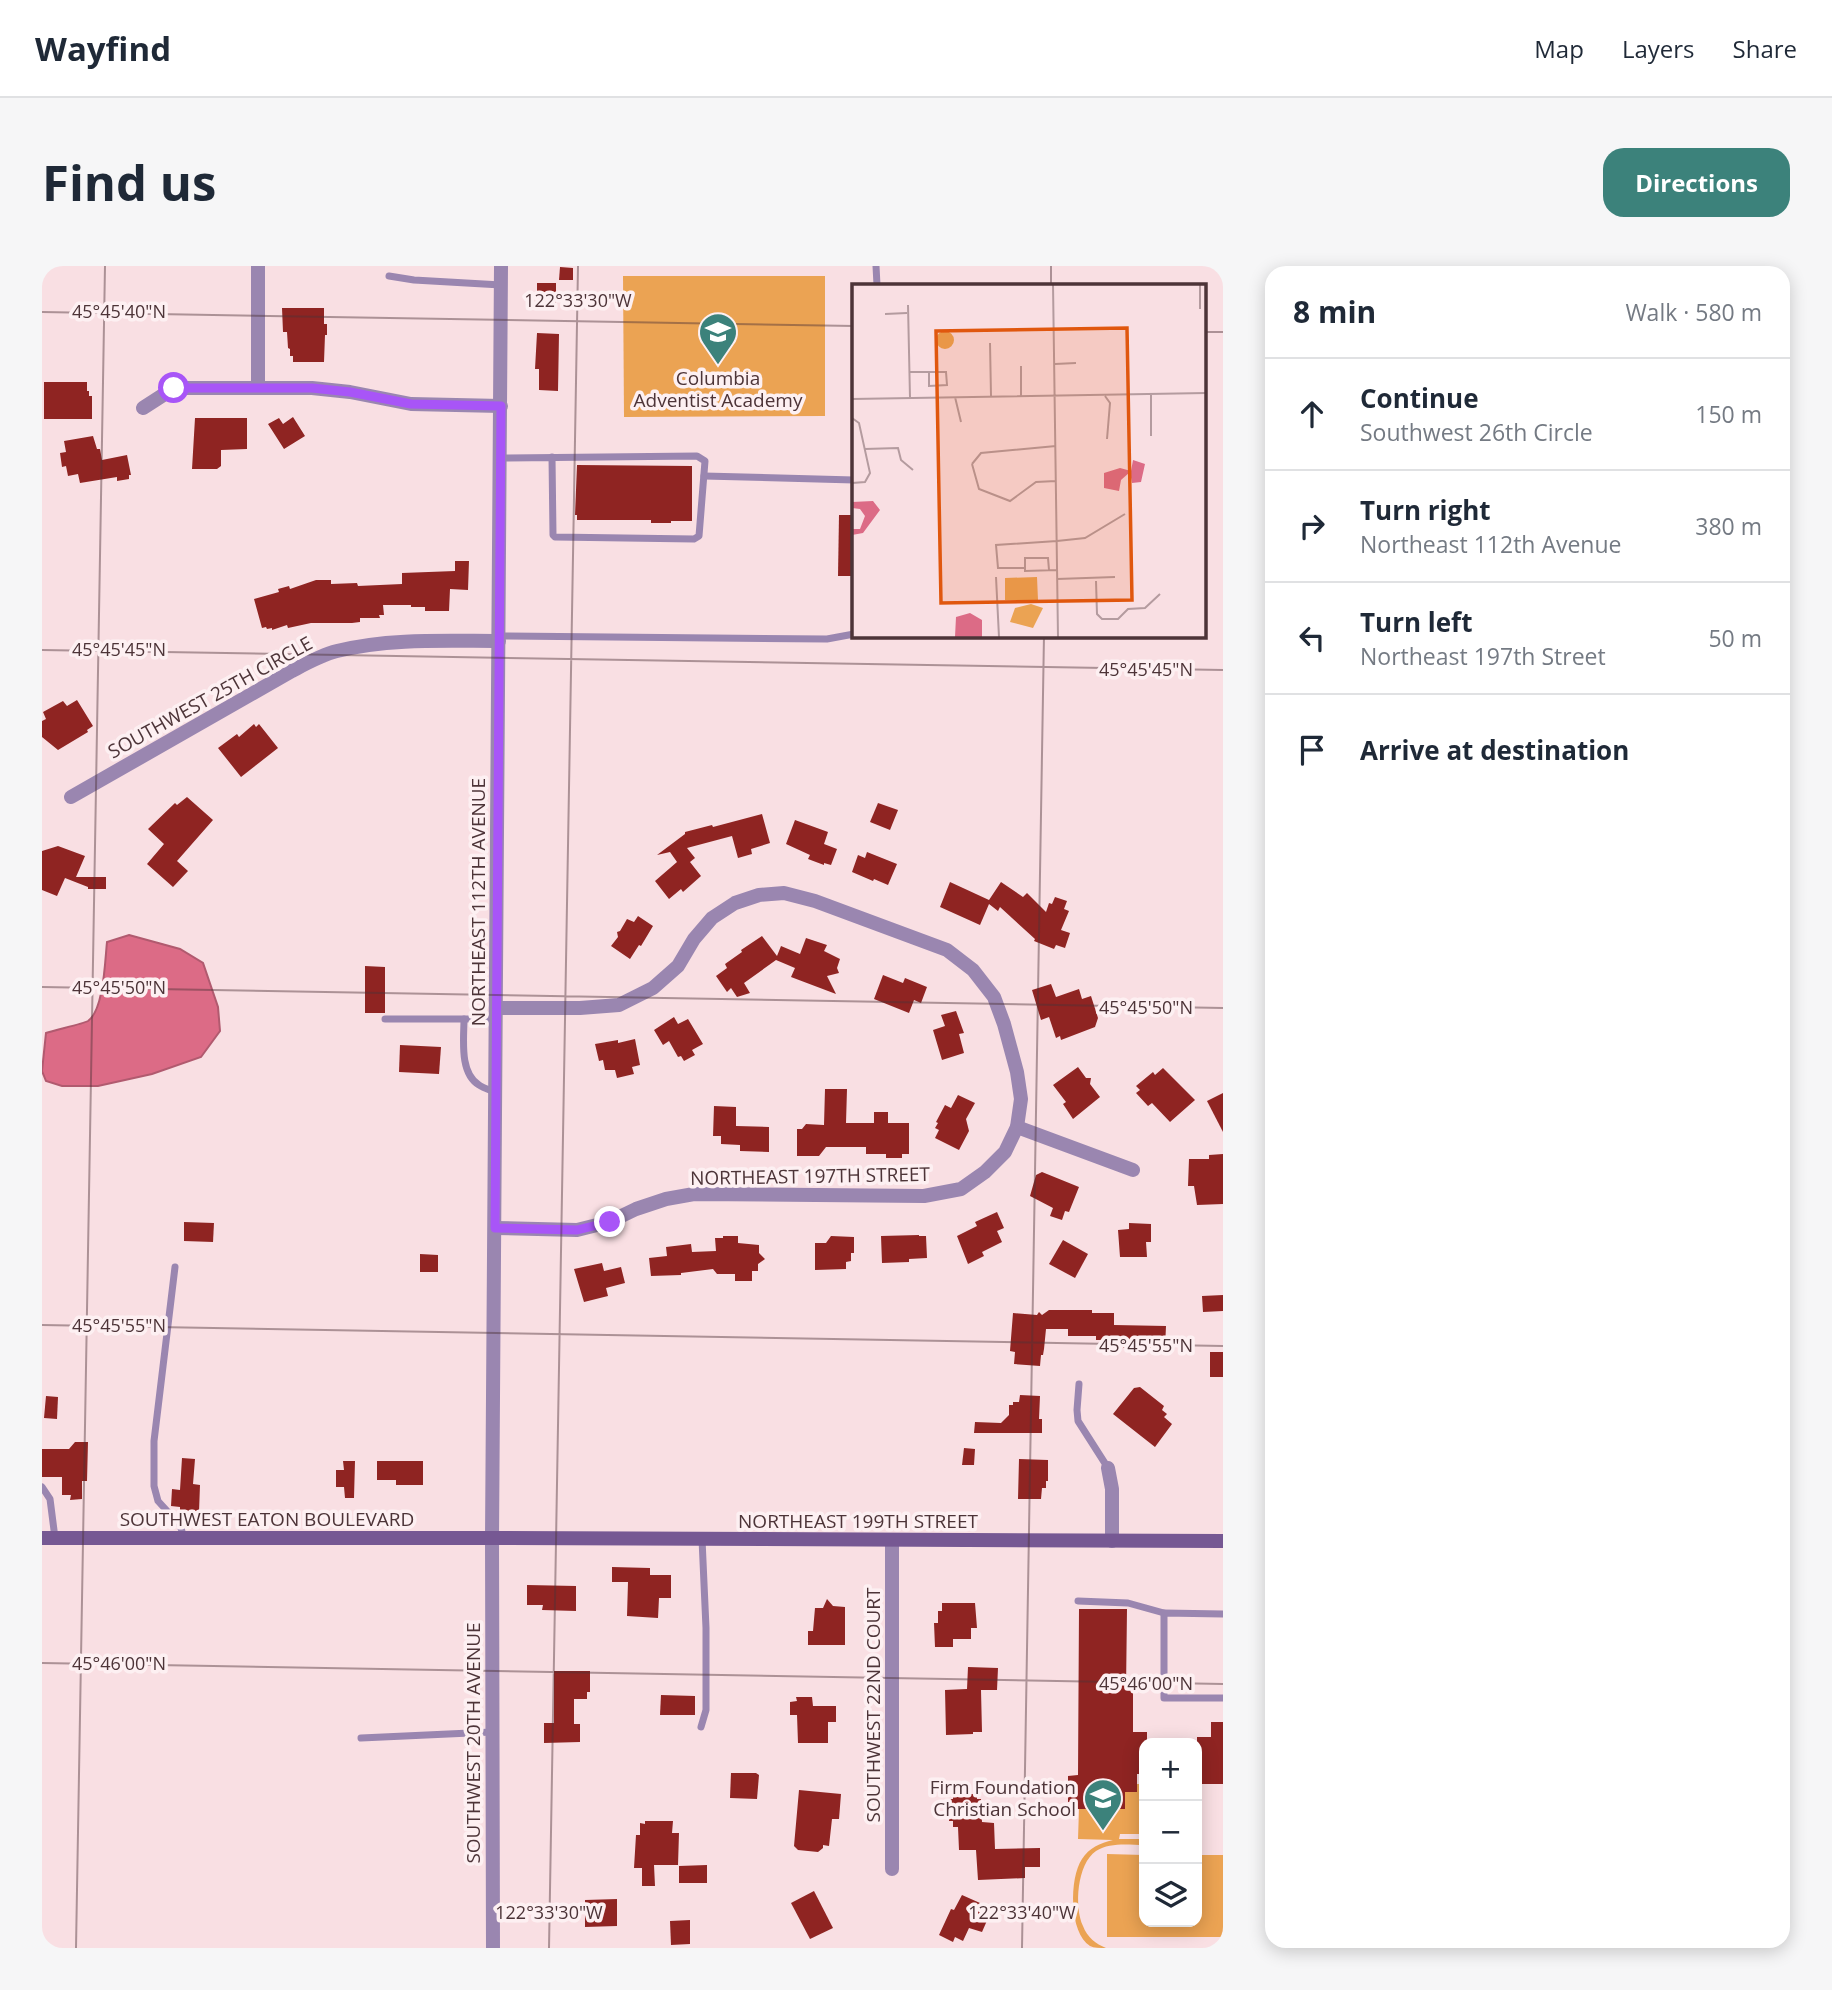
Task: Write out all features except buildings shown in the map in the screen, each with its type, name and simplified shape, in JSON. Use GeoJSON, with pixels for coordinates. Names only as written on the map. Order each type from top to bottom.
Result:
{"type":"FeatureCollection","features":[{"type":"Feature","properties":{"kind":"main road","name":"SOUTHWEST EATON BOULEVARD"},"geometry":{"type":"LineString","coordinates":[[48,1538],[492,1538]]}},
{"type":"Feature","properties":{"kind":"main road","name":"NORTHEAST 199TH STREET"},"geometry":{"type":"LineString","coordinates":[[492,1538],[1223,1541]]}},
{"type":"Feature","properties":{"kind":"street"},"geometry":{"type":"LineString","coordinates":[[258,266],[258,388]]}},
{"type":"Feature","properties":{"kind":"street","name":"NORTHEAST 112TH AVENUE"},"geometry":{"type":"LineString","coordinates":[[492,1538],[501,266]]}},
{"type":"Feature","properties":{"kind":"street"},"geometry":{"type":"LineString","coordinates":[[143,408],[174,388],[332,390],[411,404],[501,406]]}},
{"type":"Feature","properties":{"kind":"street","name":"SOUTHWEST 25TH CIRCLE"},"geometry":{"type":"LineString","coordinates":[[71,797],[323,656],[349,649],[401,643],[499,638]]}},
{"type":"Feature","properties":{"kind":"street"},"geometry":{"type":"LineString","coordinates":[[496,1013],[619,1005],[653,988],[678,966],[694,939],[712,918],[735,903],[759,895],[784,893],[815,901],[947,950],[973,970],[993,997],[1004,1024],[1021,1099],[1017,1127],[1133,1170]]}},
{"type":"Feature","properties":{"kind":"street","name":"NORTHEAST 197TH STREET"},"geometry":{"type":"LineString","coordinates":[[495,1228],[577,1230],[610,1222],[636,1209],[666,1199],[694,1194],[924,1196],[961,1189],[985,1172],[1005,1152],[1017,1127]]}},
{"type":"Feature","properties":{"kind":"street"},"geometry":{"type":"LineString","coordinates":[[1108,1468],[1112,1489],[1112,1541]]}},
{"type":"Feature","properties":{"kind":"street","name":"SOUTHWEST 20TH AVENUE"},"geometry":{"type":"LineString","coordinates":[[492,1538],[493,1948]]}},
{"type":"Feature","properties":{"kind":"street","name":"SOUTHWEST 22ND COURT"},"geometry":{"type":"LineString","coordinates":[[892,1540],[892,1870]]}},
{"type":"Feature","properties":{"kind":"lane"},"geometry":{"type":"LineString","coordinates":[[876,266],[877,284]]}},
{"type":"Feature","properties":{"kind":"lane"},"geometry":{"type":"LineString","coordinates":[[389,276],[501,285]]}},
{"type":"Feature","properties":{"kind":"lane"},"geometry":{"type":"LineString","coordinates":[[500,458],[552,457],[697,456],[705,461],[698,538],[555,537],[552,535],[552,457]]}},
{"type":"Feature","properties":{"kind":"lane"},"geometry":{"type":"LineString","coordinates":[[704,476],[852,480]]}},
{"type":"Feature","properties":{"kind":"lane"},"geometry":{"type":"LineString","coordinates":[[499,638],[827,639],[852,634]]}},
{"type":"Feature","properties":{"kind":"lane"},"geometry":{"type":"LineString","coordinates":[[385,1019],[464,1019],[496,1013]]}},
{"type":"Feature","properties":{"kind":"lane"},"geometry":{"type":"LineString","coordinates":[[464,1019],[463,1056],[470,1074],[476,1084],[495,1092]]}},
{"type":"Feature","properties":{"kind":"lane"},"geometry":{"type":"LineString","coordinates":[[176,1267],[154,1441],[155,1486],[158,1501],[180,1525],[184,1538]]}},
{"type":"Feature","properties":{"kind":"lane"},"geometry":{"type":"LineString","coordinates":[[1079,1384],[1078,1421],[1108,1468]]}},
{"type":"Feature","properties":{"kind":"lane"},"geometry":{"type":"LineString","coordinates":[[42,1487],[50,1499],[48,1538]]}},
{"type":"Feature","properties":{"kind":"lane"},"geometry":{"type":"LineString","coordinates":[[701,1727],[706,1710],[702,1539]]}},
{"type":"Feature","properties":{"kind":"lane"},"geometry":{"type":"LineString","coordinates":[[1078,1601],[1128,1603],[1164,1614],[1223,1614]]}},
{"type":"Feature","properties":{"kind":"lane"},"geometry":{"type":"LineString","coordinates":[[1164,1614],[1164,1698],[1223,1698]]}},
{"type":"Feature","properties":{"kind":"lane"},"geometry":{"type":"LineString","coordinates":[[361,1738],[492,1732]]}},
{"type":"Feature","properties":{"kind":"shaded area"},"geometry":{"type":"Polygon","coordinates":[[[623,276],[825,276],[825,416],[624,417],[623,276]]]}},
{"type":"Feature","properties":{"kind":"shaded area"},"geometry":{"type":"Polygon","coordinates":[[[129,935],[180,949],[203,963],[218,1007],[220,1031],[201,1057],[152,1074],[98,1086],[62,1086],[46,1081],[42,1071],[46,1033],[88,1021],[101,996],[107,942],[129,935]]]}},
{"type":"Feature","properties":{"kind":"shaded area"},"geometry":{"type":"Polygon","coordinates":[[[1139,1784],[1139,1834],[1120,1834],[1119,1839],[1139,1839],[1139,1845],[1101,1848],[1090,1857],[1081,1875],[1078,1897],[1080,1918],[1089,1937],[1106,1948],[1093,1947],[1083,1939],[1078,1930],[1073,1905],[1075,1879],[1082,1859],[1088,1852],[1099,1844],[1113,1840],[1078,1839],[1079,1809],[1125,1809],[1125,1792],[1137,1792],[1139,1784]]]}},
{"type":"Feature","properties":{"kind":"shaded area"},"geometry":{"type":"Polygon","coordinates":[[[1107,1854],[1139,1855],[1139,1927],[1202,1927],[1202,1855],[1223,1855],[1223,1937],[1107,1937],[1107,1854]]]}},
{"type":"Feature","properties":{"kind":"place","name":"Columbia Adventist Academy"},"geometry":{"type":"Point","coordinates":[718,366]}},
{"type":"Feature","properties":{"kind":"place","name":"Firm Foundation Christian School"},"geometry":{"type":"Point","coordinates":[1103,1832]}},
{"type":"Feature","properties":{"kind":"route"},"geometry":{"type":"LineString","coordinates":[[174,388],[312,388],[350,392],[411,404],[501,406],[495,1228],[577,1230],[610,1222]]}}]}
